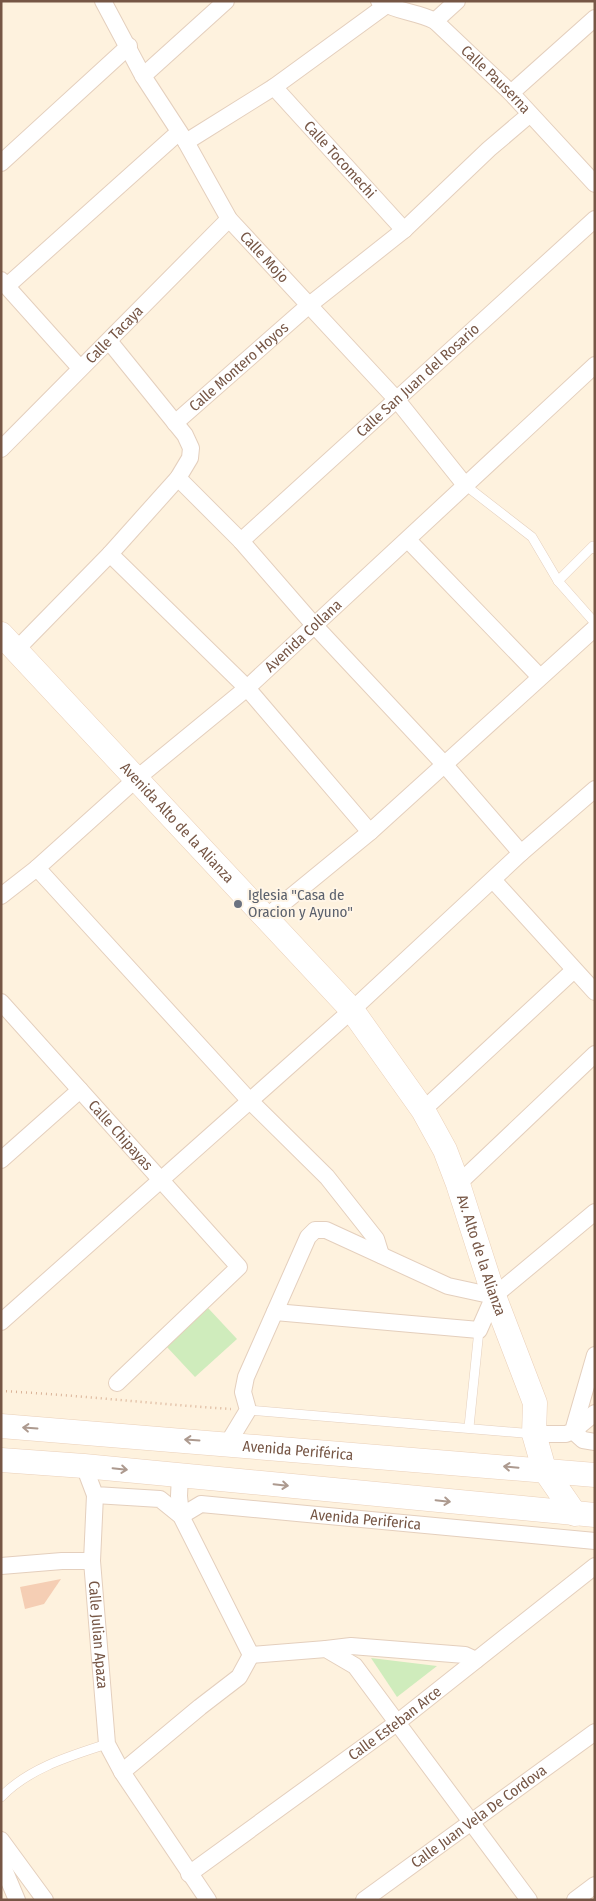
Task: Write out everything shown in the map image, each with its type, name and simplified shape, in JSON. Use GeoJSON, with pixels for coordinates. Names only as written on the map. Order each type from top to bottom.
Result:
{"type":"FeatureCollection","features":[{"type":"Feature","properties":{"kind":"street","name":"Calle Mojo"},"geometry":{"type":"LineString","coordinates":[[103,1],[129,46],[143,76],[182,137],[228,219],[397,400],[465,484]]}},
{"type":"Feature","properties":{"kind":"street"},"geometry":{"type":"LineString","coordinates":[[143,76],[226,1]]}},
{"type":"Feature","properties":{"kind":"street"},"geometry":{"type":"LineString","coordinates":[[435,21],[457,1]]}},
{"type":"Feature","properties":{"kind":"street"},"geometry":{"type":"LineString","coordinates":[[80,368],[4,283],[182,137],[274,87],[386,3]]}},
{"type":"Feature","properties":{"kind":"street","name":"Calle Pauserna"},"geometry":{"type":"LineString","coordinates":[[386,3],[400,12],[422,15],[435,21],[511,93],[529,115],[595,184]]}},
{"type":"Feature","properties":{"kind":"street"},"geometry":{"type":"LineString","coordinates":[[511,93],[595,18]]}},
{"type":"Feature","properties":{"kind":"street"},"geometry":{"type":"LineString","coordinates":[[1,163],[129,46]]}},
{"type":"Feature","properties":{"kind":"street","name":"Calle Tocomechi"},"geometry":{"type":"LineString","coordinates":[[274,87],[404,230]]}},
{"type":"Feature","properties":{"kind":"street","name":"Calle Montero Hoyos"},"geometry":{"type":"LineString","coordinates":[[8,642],[110,554],[178,478],[186,467],[191,448],[185,435],[175,423],[308,306],[404,230],[489,149],[529,115]]}},
{"type":"Feature","properties":{"kind":"street","name":"Calle Tacaya"},"geometry":{"type":"LineString","coordinates":[[4,440],[109,341],[228,219]]}},
{"type":"Feature","properties":{"kind":"street","name":"Calle San Juan del Rosario"},"geometry":{"type":"LineString","coordinates":[[241,541],[595,219]]}},
{"type":"Feature","properties":{"kind":"street"},"geometry":{"type":"LineString","coordinates":[[109,341],[175,423]]}},
{"type":"Feature","properties":{"kind":"street","name":"Avenida Collana"},"geometry":{"type":"LineString","coordinates":[[1,896],[37,868],[136,779],[247,688],[595,365]]}},
{"type":"Feature","properties":{"kind":"street"},"geometry":{"type":"LineString","coordinates":[[178,478],[241,541],[314,624],[444,764],[521,853]]}},
{"type":"Feature","properties":{"kind":"street"},"geometry":{"type":"LineString","coordinates":[[408,540],[540,677]]}},
{"type":"Feature","properties":{"kind":"street"},"geometry":{"type":"LineString","coordinates":[[110,554],[247,688],[370,832]]}},
{"type":"Feature","properties":{"kind":"street"},"geometry":{"type":"LineString","coordinates":[[265,918],[370,832],[595,628]]}},
{"type":"Feature","properties":{"kind":"street","name":"Avenida Alto de la Alianza"},"geometry":{"type":"LineString","coordinates":[[8,642],[352,1010]]}},
{"type":"Feature","properties":{"kind":"street"},"geometry":{"type":"LineString","coordinates":[[4,1314],[160,1180],[352,1010],[521,853],[592,799]]}},
{"type":"Feature","properties":{"kind":"street"},"geometry":{"type":"LineString","coordinates":[[37,868],[249,1100],[327,1177],[376,1239],[381,1255]]}},
{"type":"Feature","properties":{"kind":"street"},"geometry":{"type":"LineString","coordinates":[[494,880],[595,992]]}},
{"type":"Feature","properties":{"kind":"street"},"geometry":{"type":"LineString","coordinates":[[423,1110],[574,970]]}},
{"type":"Feature","properties":{"kind":"street","name":"Calle Chipayas"},"geometry":{"type":"LineString","coordinates":[[1,1002],[239,1267],[117,1383]]}},
{"type":"Feature","properties":{"kind":"street","name":"Av. Alto de la Alianza"},"geometry":{"type":"LineString","coordinates":[[352,1010],[423,1110],[444,1150],[458,1184],[494,1296],[535,1403],[534,1434],[544,1469],[585,1514]]}},
{"type":"Feature","properties":{"kind":"street"},"geometry":{"type":"LineString","coordinates":[[458,1184],[595,1054]]}},
{"type":"Feature","properties":{"kind":"street"},"geometry":{"type":"LineString","coordinates":[[1,1160],[80,1090]]}},
{"type":"Feature","properties":{"kind":"street"},"geometry":{"type":"LineString","coordinates":[[275,1312],[479,1330],[494,1296],[595,1212]]}},
{"type":"Feature","properties":{"kind":"street"},"geometry":{"type":"LineString","coordinates":[[228,1443],[248,1410],[243,1392],[246,1377],[308,1237],[315,1230],[326,1230],[448,1286],[494,1296]]}},
{"type":"Feature","properties":{"kind":"street"},"geometry":{"type":"LineString","coordinates":[[573,1431],[595,1355]]}},
{"type":"Feature","properties":{"kind":"street"},"geometry":{"type":"LineString","coordinates":[[534,1434],[566,1434],[573,1431],[595,1412]]}},
{"type":"Feature","properties":{"kind":"street","name":"Avenida Periférica"},"geometry":{"type":"LineString","coordinates":[[1,1426],[544,1469],[595,1475]]}},
{"type":"Feature","properties":{"kind":"street"},"geometry":{"type":"LineString","coordinates":[[573,1431],[583,1440],[595,1442]]}},
{"type":"Feature","properties":{"kind":"street"},"geometry":{"type":"LineString","coordinates":[[1,1460],[84,1466],[585,1514],[594,1543]]}},
{"type":"Feature","properties":{"kind":"street"},"geometry":{"type":"LineString","coordinates":[[84,1466],[95,1495],[160,1499],[180,1516]]}},
{"type":"Feature","properties":{"kind":"street"},"geometry":{"type":"LineString","coordinates":[[180,1475],[178,1496],[180,1516],[251,1655]]}},
{"type":"Feature","properties":{"kind":"street","name":"Calle Julian Apaza"},"geometry":{"type":"LineString","coordinates":[[95,1495],[92,1561],[107,1744],[122,1772],[208,1900]]}},
{"type":"Feature","properties":{"kind":"street","name":"Avenida Periferica"},"geometry":{"type":"LineString","coordinates":[[180,1516],[201,1504],[594,1543]]}},
{"type":"Feature","properties":{"kind":"street"},"geometry":{"type":"LineString","coordinates":[[1,1566],[62,1561],[92,1561]]}},
{"type":"Feature","properties":{"kind":"street","name":"Calle Esteban Arce"},"geometry":{"type":"LineString","coordinates":[[189,1874],[398,1722],[595,1566]]}},
{"type":"Feature","properties":{"kind":"street"},"geometry":{"type":"LineString","coordinates":[[251,1655],[351,1646],[465,1655],[476,1660]]}},
{"type":"Feature","properties":{"kind":"street"},"geometry":{"type":"LineString","coordinates":[[326,1649],[355,1666],[529,1900]]}},
{"type":"Feature","properties":{"kind":"street"},"geometry":{"type":"LineString","coordinates":[[122,1772],[239,1677],[251,1655]]}},
{"type":"Feature","properties":{"kind":"street","name":"Calle Juan Vela De Cordova"},"geometry":{"type":"LineString","coordinates":[[364,1900],[595,1732]]}},
{"type":"Feature","properties":{"kind":"street"},"geometry":{"type":"LineString","coordinates":[[1,1840],[45,1900]]}},
{"type":"Feature","properties":{"kind":"street"},"geometry":{"type":"LineString","coordinates":[[1,1862],[17,1900]]}},
{"type":"Feature","properties":{"kind":"street"},"geometry":{"type":"LineString","coordinates":[[574,1900],[595,1885]]}},
{"type":"Feature","properties":{"kind":"lane"},"geometry":{"type":"LineString","coordinates":[[465,484],[524,529],[532,538],[558,581],[595,623]]}},
{"type":"Feature","properties":{"kind":"lane"},"geometry":{"type":"LineString","coordinates":[[558,581],[593,546],[595,549]]}},
{"type":"Feature","properties":{"kind":"lane"},"geometry":{"type":"LineString","coordinates":[[468,1427],[479,1330]]}},
{"type":"Feature","properties":{"kind":"lane"},"geometry":{"type":"LineString","coordinates":[[248,1410],[534,1434]]}},
{"type":"Feature","properties":{"kind":"lane"},"geometry":{"type":"LineString","coordinates":[[1,1797],[11,1787],[63,1758],[107,1744]]}},
{"type":"Feature","properties":{"kind":"path"},"geometry":{"type":"LineString","coordinates":[[1,1391],[79,1395],[123,1402],[248,1410]]}},
{"type":"Feature","properties":{"kind":"green space"},"geometry":{"type":"Polygon","coordinates":[[[208,1308],[237,1339],[195,1377],[166,1346],[208,1308]]]}},
{"type":"Feature","properties":{"kind":"green space"},"geometry":{"type":"Polygon","coordinates":[[[371,1658],[437,1666],[397,1697],[371,1658]]]}},
{"type":"Feature","properties":{"kind":"building"},"geometry":{"type":"Polygon","coordinates":[[[61,1579],[44,1604],[25,1609],[20,1587],[61,1579]]]}},
{"type":"Feature","properties":{"kind":"place","name":"Iglesia \"Casa de Oracion y Ayuno\""},"geometry":{"type":"Point","coordinates":[238,904]}}]}
